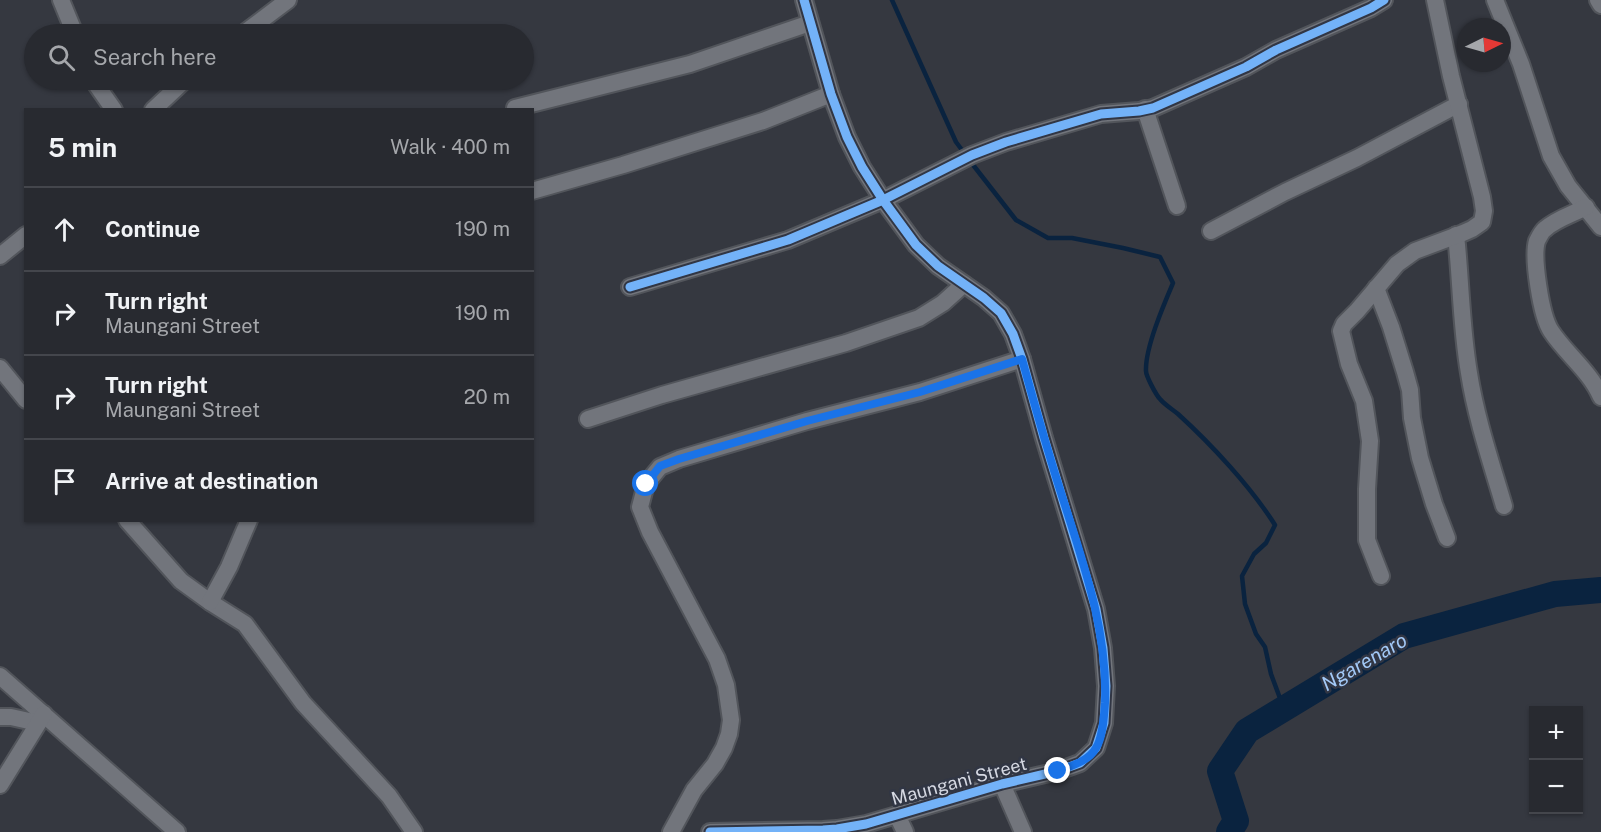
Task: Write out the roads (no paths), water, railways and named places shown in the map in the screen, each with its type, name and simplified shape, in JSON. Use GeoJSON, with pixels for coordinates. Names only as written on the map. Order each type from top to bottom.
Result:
{"type":"FeatureCollection","features":[{"type":"Feature","properties":{"kind":"street"},"geometry":{"type":"LineString","coordinates":[[61,0],[71,24]]}},
{"type":"Feature","properties":{"kind":"street"},"geometry":{"type":"LineString","coordinates":[[253,24],[271,7],[288,0]]}},
{"type":"Feature","properties":{"kind":"street","name":"Maungani Street"},"geometry":{"type":"LineString","coordinates":[[710,832],[823,831],[866,824],[1002,784],[1058,771],[1080,763],[1096,748],[1104,723],[1106,686],[1103,648],[1096,609],[1013,334],[1001,313],[984,298],[938,266],[916,245],[883,201],[862,167],[847,136],[831,94],[804,0]]}},
{"type":"Feature","properties":{"kind":"street"},"geometry":{"type":"LineString","coordinates":[[630,287],[788,240],[883,201],[972,155],[1006,142],[1101,114],[1153,108],[1239,71],[1276,50],[1384,0]]}},
{"type":"Feature","properties":{"kind":"street"},"geometry":{"type":"LineString","coordinates":[[1381,576],[1367,540],[1370,441],[1364,401],[1349,364],[1341,331],[1344,324],[1397,264],[1415,251],[1472,229],[1482,222],[1484,211],[1435,0]]}},
{"type":"Feature","properties":{"kind":"street"},"geometry":{"type":"LineString","coordinates":[[1495,0],[1521,64],[1551,156],[1568,186],[1601,227]]}},
{"type":"Feature","properties":{"kind":"street"},"geometry":{"type":"LineString","coordinates":[[1598,0],[1601,5]]}},
{"type":"Feature","properties":{"kind":"street"},"geometry":{"type":"LineString","coordinates":[[515,108],[690,64],[810,23]]}},
{"type":"Feature","properties":{"kind":"street"},"geometry":{"type":"LineString","coordinates":[[100,90],[113,108]]}},
{"type":"Feature","properties":{"kind":"street"},"geometry":{"type":"LineString","coordinates":[[155,108],[174,90]]}},
{"type":"Feature","properties":{"kind":"street"},"geometry":{"type":"LineString","coordinates":[[534,189],[623,165],[741,128],[831,94]]}},
{"type":"Feature","properties":{"kind":"street"},"geometry":{"type":"LineString","coordinates":[[1211,231],[1459,104]]}},
{"type":"Feature","properties":{"kind":"street"},"geometry":{"type":"LineString","coordinates":[[1145,109],[1177,206]]}},
{"type":"Feature","properties":{"kind":"street"},"geometry":{"type":"LineString","coordinates":[[1586,207],[1544,230],[1537,241],[1536,256],[1543,314],[1549,329],[1588,376],[1601,397]]}},
{"type":"Feature","properties":{"kind":"street"},"geometry":{"type":"LineString","coordinates":[[1456,235],[1469,374],[1504,506]]}},
{"type":"Feature","properties":{"kind":"street"},"geometry":{"type":"LineString","coordinates":[[0,256],[24,237]]}},
{"type":"Feature","properties":{"kind":"street"},"geometry":{"type":"LineString","coordinates":[[588,419],[662,395],[846,343],[918,318],[943,303],[964,284]]}},
{"type":"Feature","properties":{"kind":"street"},"geometry":{"type":"LineString","coordinates":[[1376,288],[1405,372],[1410,390],[1412,418],[1420,458],[1447,538]]}},
{"type":"Feature","properties":{"kind":"street"},"geometry":{"type":"LineString","coordinates":[[671,832],[694,790],[715,764],[724,748],[731,720],[726,685],[717,659],[650,532],[640,507],[646,484],[660,466],[679,459],[807,421],[920,392],[1022,359]]}},
{"type":"Feature","properties":{"kind":"street"},"geometry":{"type":"LineString","coordinates":[[0,368],[24,398]]}},
{"type":"Feature","properties":{"kind":"street"},"geometry":{"type":"LineString","coordinates":[[129,522],[181,581],[245,624],[303,703],[389,796],[414,832]]}},
{"type":"Feature","properties":{"kind":"street"},"geometry":{"type":"LineString","coordinates":[[210,602],[229,567],[248,522]]}},
{"type":"Feature","properties":{"kind":"street"},"geometry":{"type":"LineString","coordinates":[[0,676],[41,719],[177,832]]}},
{"type":"Feature","properties":{"kind":"street"},"geometry":{"type":"LineString","coordinates":[[0,717],[41,719]]}},
{"type":"Feature","properties":{"kind":"street"},"geometry":{"type":"LineString","coordinates":[[0,785],[41,719]]}},
{"type":"Feature","properties":{"kind":"street"},"geometry":{"type":"LineString","coordinates":[[1002,784],[1023,832]]}},
{"type":"Feature","properties":{"kind":"street"},"geometry":{"type":"LineString","coordinates":[[897,815],[905,832]]}},
{"type":"Feature","properties":{"kind":"waterway"},"geometry":{"type":"LineString","coordinates":[[892,0],[956,142],[965,154]]}},
{"type":"Feature","properties":{"kind":"waterway"},"geometry":{"type":"LineString","coordinates":[[970,161],[1016,220],[1048,238],[1072,238],[1160,257],[1173,283],[1152,339],[1146,373],[1160,399],[1191,426],[1230,466],[1275,525],[1266,543],[1254,554],[1242,576],[1245,604],[1256,634],[1265,647],[1271,674],[1284,709]]}},
{"type":"Feature","properties":{"kind":"waterway","name":"Ngarenaro"},"geometry":{"type":"LineString","coordinates":[[1229,832],[1236,821],[1220,771],[1247,731],[1404,636],[1555,594],[1601,590]]}}]}
